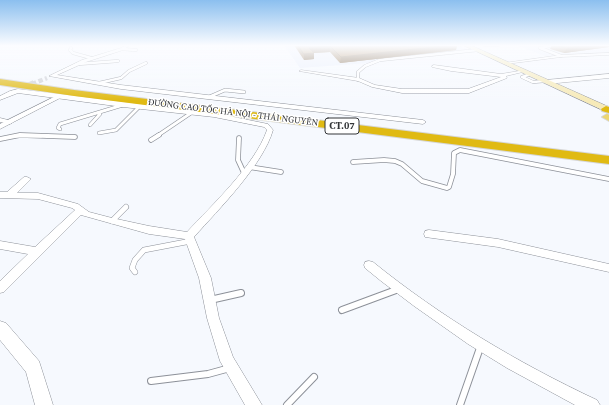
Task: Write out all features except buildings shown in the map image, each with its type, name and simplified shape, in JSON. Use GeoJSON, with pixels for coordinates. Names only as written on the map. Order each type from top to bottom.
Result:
{"type":"FeatureCollection","features":[{"type":"Feature","properties":{"kind":"highway","name":"ĐƯỜNG CAO TỐC HÀ NỘI - THÁI NGUYÊN"},"geometry":{"type":"LineString","coordinates":[[0,74],[87,87],[609,149]]}},
{"type":"Feature","properties":{"kind":"highway","name":"ĐƯỜNG CAO TỐC HÀ NỘI - THÁI NGUYÊN"},"geometry":{"type":"LineString","coordinates":[[0,82],[74,93],[609,160]]}},
{"type":"Feature","properties":{"kind":"main road"},"geometry":{"type":"LineString","coordinates":[[510,64],[561,89],[569,96],[608,113]]}},
{"type":"Feature","properties":{"kind":"street"},"geometry":{"type":"LineString","coordinates":[[78,64],[49,77],[423,122]]}},
{"type":"Feature","properties":{"kind":"street"},"geometry":{"type":"LineString","coordinates":[[434,66],[450,70],[502,75],[528,73]]}},
{"type":"Feature","properties":{"kind":"street"},"geometry":{"type":"LineString","coordinates":[[301,71],[358,80],[374,86],[402,91],[469,91],[505,77],[502,75]]}},
{"type":"Feature","properties":{"kind":"street"},"geometry":{"type":"LineString","coordinates":[[546,82],[609,76]]}},
{"type":"Feature","properties":{"kind":"street"},"geometry":{"type":"LineString","coordinates":[[0,98],[19,90],[58,97],[260,122],[269,127],[270,135],[261,152],[190,239]]}},
{"type":"Feature","properties":{"kind":"street"},"geometry":{"type":"LineString","coordinates":[[0,127],[58,97]]}},
{"type":"Feature","properties":{"kind":"street"},"geometry":{"type":"LineString","coordinates":[[0,120],[10,122]]}},
{"type":"Feature","properties":{"kind":"street"},"geometry":{"type":"LineString","coordinates":[[4,195],[27,179]]}},
{"type":"Feature","properties":{"kind":"street"},"geometry":{"type":"LineString","coordinates":[[4,195],[38,196],[75,206],[86,214],[190,239]]}},
{"type":"Feature","properties":{"kind":"street"},"geometry":{"type":"LineString","coordinates":[[0,288],[81,210]]}},
{"type":"Feature","properties":{"kind":"street"},"geometry":{"type":"LineString","coordinates":[[429,234],[498,243],[609,268]]}},
{"type":"Feature","properties":{"kind":"street"},"geometry":{"type":"LineString","coordinates":[[190,239],[205,278],[213,318],[227,361],[254,405]]}},
{"type":"Feature","properties":{"kind":"street"},"geometry":{"type":"LineString","coordinates":[[0,245],[38,252]]}},
{"type":"Feature","properties":{"kind":"street"},"geometry":{"type":"LineString","coordinates":[[369,265],[398,289],[481,345],[551,386],[592,405]]}},
{"type":"Feature","properties":{"kind":"street"},"geometry":{"type":"LineString","coordinates":[[0,328],[33,367],[44,405]]}},
{"type":"Feature","properties":{"kind":"lane"},"geometry":{"type":"LineString","coordinates":[[98,83],[121,78],[132,69],[144,64]]}},
{"type":"Feature","properties":{"kind":"lane"},"geometry":{"type":"LineString","coordinates":[[358,80],[358,72],[370,64]]}},
{"type":"Feature","properties":{"kind":"lane"},"geometry":{"type":"LineString","coordinates":[[209,97],[226,90],[244,92]]}},
{"type":"Feature","properties":{"kind":"lane"},"geometry":{"type":"LineString","coordinates":[[60,129],[58,128],[60,124],[105,112],[123,105]]}},
{"type":"Feature","properties":{"kind":"lane"},"geometry":{"type":"LineString","coordinates":[[99,132],[116,130],[139,107]]}},
{"type":"Feature","properties":{"kind":"lane"},"geometry":{"type":"LineString","coordinates":[[90,125],[96,117],[105,112]]}},
{"type":"Feature","properties":{"kind":"lane"},"geometry":{"type":"LineString","coordinates":[[151,140],[191,113]]}},
{"type":"Feature","properties":{"kind":"lane"},"geometry":{"type":"LineString","coordinates":[[0,139],[20,135],[75,137]]}},
{"type":"Feature","properties":{"kind":"lane"},"geometry":{"type":"LineString","coordinates":[[239,138],[238,160],[246,170],[281,172]]}},
{"type":"Feature","properties":{"kind":"lane"},"geometry":{"type":"LineString","coordinates":[[353,162],[384,160],[395,161],[402,164],[422,181],[447,188],[449,188],[453,174],[454,153],[460,150],[609,179]]}},
{"type":"Feature","properties":{"kind":"lane"},"geometry":{"type":"LineString","coordinates":[[112,221],[126,207]]}},
{"type":"Feature","properties":{"kind":"lane"},"geometry":{"type":"LineString","coordinates":[[135,272],[132,268],[135,260],[144,250],[190,239]]}},
{"type":"Feature","properties":{"kind":"lane"},"geometry":{"type":"LineString","coordinates":[[342,310],[398,289]]}},
{"type":"Feature","properties":{"kind":"lane"},"geometry":{"type":"LineString","coordinates":[[209,300],[241,292]]}},
{"type":"Feature","properties":{"kind":"lane"},"geometry":{"type":"LineString","coordinates":[[460,405],[481,345]]}},
{"type":"Feature","properties":{"kind":"lane"},"geometry":{"type":"LineString","coordinates":[[151,381],[208,374],[232,368]]}},
{"type":"Feature","properties":{"kind":"lane"},"geometry":{"type":"LineString","coordinates":[[287,405],[314,377]]}},
{"type":"Feature","properties":{"kind":"shaded area"},"geometry":{"type":"Polygon","coordinates":[[[297,64],[357,64],[300,68],[297,64]]]}},
{"type":"Feature","properties":{"kind":"tunnel"},"geometry":{"type":"LineString","coordinates":[[32,84],[47,78]]}},
{"type":"Feature","properties":{"kind":"tunnel"},"geometry":{"type":"LineString","coordinates":[[21,89],[34,83]]}}]}
